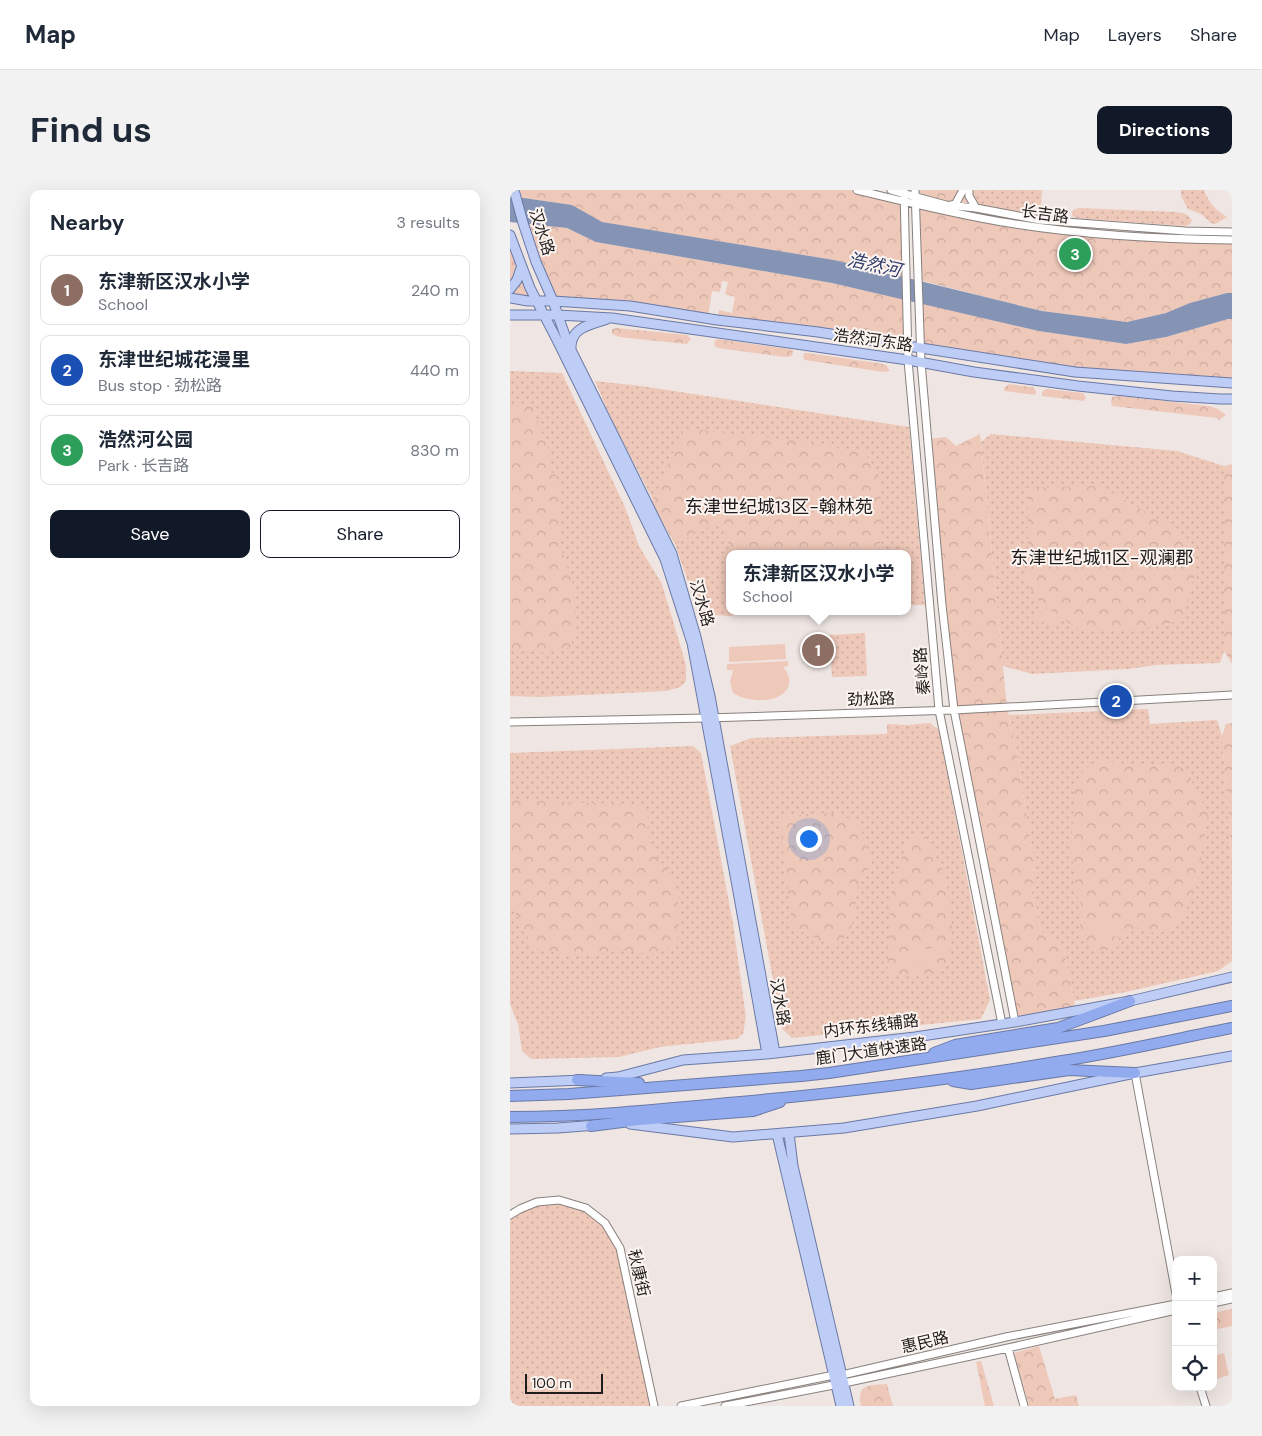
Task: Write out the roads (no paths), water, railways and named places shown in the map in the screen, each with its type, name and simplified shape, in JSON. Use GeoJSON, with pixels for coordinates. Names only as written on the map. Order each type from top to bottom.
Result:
{"type":"FeatureCollection","features":[{"type":"Feature","properties":{"kind":"highway"},"geometry":{"type":"LineString","coordinates":[[914,1061],[955,1046],[1058,1028],[1130,1001]]}},
{"type":"Feature","properties":{"kind":"highway","name":"鹿门大道快速路"},"geometry":{"type":"LineString","coordinates":[[510,1096],[579,1093],[801,1076],[914,1061],[1104,1031],[1232,1006]]}},
{"type":"Feature","properties":{"kind":"highway"},"geometry":{"type":"LineString","coordinates":[[510,1118],[678,1108],[940,1080],[1062,1061],[1232,1028]]}},
{"type":"Feature","properties":{"kind":"highway"},"geometry":{"type":"LineString","coordinates":[[940,1080],[971,1084],[1069,1070],[1134,1073]]}},
{"type":"Feature","properties":{"kind":"highway"},"geometry":{"type":"LineString","coordinates":[[577,1080],[638,1083],[690,1078],[732,1082]]}},
{"type":"Feature","properties":{"kind":"highway"},"geometry":{"type":"LineString","coordinates":[[591,1126],[638,1120],[753,1111],[799,1096]]}},
{"type":"Feature","properties":{"kind":"main road","name":"汉水路"},"geometry":{"type":"LineString","coordinates":[[514,190],[522,223],[534,257],[572,352],[672,554],[696,637],[710,696],[710,718]]}},
{"type":"Feature","properties":{"kind":"main road","name":"汉水路"},"geometry":{"type":"LineString","coordinates":[[510,235],[530,288],[664,559],[692,643],[710,718],[771,1053]]}},
{"type":"Feature","properties":{"kind":"main road"},"geometry":{"type":"LineString","coordinates":[[510,289],[518,280],[520,265]]}},
{"type":"Feature","properties":{"kind":"main road","name":"浩然河东路"},"geometry":{"type":"LineString","coordinates":[[510,298],[630,306],[717,320],[818,332],[1075,372],[1232,383]]}},
{"type":"Feature","properties":{"kind":"main road","name":"浩然河东路"},"geometry":{"type":"LineString","coordinates":[[510,315],[543,314],[612,318],[1078,386],[1172,396],[1232,399]]}},
{"type":"Feature","properties":{"kind":"main road"},"geometry":{"type":"LineString","coordinates":[[572,352],[571,342],[574,334],[586,326],[612,318]]}},
{"type":"Feature","properties":{"kind":"main road","name":"内环东线辅路"},"geometry":{"type":"LineString","coordinates":[[510,1083],[618,1077],[684,1060],[771,1053],[915,1037],[1015,1022],[1130,1001],[1232,977]]}},
{"type":"Feature","properties":{"kind":"main road"},"geometry":{"type":"LineString","coordinates":[[510,1129],[635,1124],[733,1137],[844,1128],[978,1106],[1134,1073],[1232,1056]]}},
{"type":"Feature","properties":{"kind":"main road"},"geometry":{"type":"LineString","coordinates":[[789,1133],[793,1166],[839,1379],[841,1406]]}},
{"type":"Feature","properties":{"kind":"main road"},"geometry":{"type":"LineString","coordinates":[[778,1134],[839,1379],[849,1406]]}},
{"type":"Feature","properties":{"kind":"street","name":"长吉路"},"geometry":{"type":"LineString","coordinates":[[857,190],[904,201],[916,197],[1008,223],[1076,232],[1232,240]]}},
{"type":"Feature","properties":{"kind":"street","name":"长吉路"},"geometry":{"type":"LineString","coordinates":[[891,190],[904,192],[932,202],[1040,220],[1185,231],[1232,232]]}},
{"type":"Feature","properties":{"kind":"street"},"geometry":{"type":"LineString","coordinates":[[951,205],[956,203],[963,190]]}},
{"type":"Feature","properties":{"kind":"street"},"geometry":{"type":"LineString","coordinates":[[969,190],[976,208]]}},
{"type":"Feature","properties":{"kind":"street","name":"秦岭路"},"geometry":{"type":"LineString","coordinates":[[904,192],[908,360],[939,710],[1002,1024]]}},
{"type":"Feature","properties":{"kind":"street","name":"秦岭路"},"geometry":{"type":"LineString","coordinates":[[916,197],[920,349],[942,605],[954,710],[1015,1022]]}},
{"type":"Feature","properties":{"kind":"street","name":"劲松路"},"geometry":{"type":"LineString","coordinates":[[510,722],[954,710],[1232,695]]}},
{"type":"Feature","properties":{"kind":"street"},"geometry":{"type":"LineString","coordinates":[[1134,1073],[1172,1273]]}},
{"type":"Feature","properties":{"kind":"street","name":"秋康街"},"geometry":{"type":"LineString","coordinates":[[510,1215],[537,1202],[559,1200],[586,1208],[605,1223],[620,1248],[654,1406]]}},
{"type":"Feature","properties":{"kind":"street"},"geometry":{"type":"LineString","coordinates":[[1217,1296],[1232,1293]]}},
{"type":"Feature","properties":{"kind":"street"},"geometry":{"type":"LineString","coordinates":[[1217,1302],[1232,1299]]}},
{"type":"Feature","properties":{"kind":"street","name":"惠民路"},"geometry":{"type":"LineString","coordinates":[[725,1406],[1006,1337],[1172,1311]]}},
{"type":"Feature","properties":{"kind":"street","name":"惠民路"},"geometry":{"type":"LineString","coordinates":[[681,1406],[1008,1348],[1172,1311]]}},
{"type":"Feature","properties":{"kind":"street"},"geometry":{"type":"LineString","coordinates":[[1008,1348],[1024,1406]]}},
{"type":"Feature","properties":{"kind":"street"},"geometry":{"type":"LineString","coordinates":[[1201,1391],[1206,1406]]}},
{"type":"Feature","properties":{"kind":"water"},"geometry":{"type":"Polygon","coordinates":[[[510,196],[572,205],[602,222],[834,260],[1042,311],[1127,322],[1166,313],[1190,303],[1232,293],[1232,319],[1166,337],[1126,344],[1039,331],[832,283],[596,242],[567,228],[510,222],[510,196]]]}},
{"type":"Feature","properties":{"kind":"place","name":"浩然河公园"},"geometry":{"type":"Point","coordinates":[1075,254]}},
{"type":"Feature","properties":{"kind":"place","name":"东津新区汉水小学"},"geometry":{"type":"Point","coordinates":[818,650]}},
{"type":"Feature","properties":{"kind":"place","name":"东津世纪城花漫里"},"geometry":{"type":"Point","coordinates":[1116,701]}},
{"type":"Feature","properties":{"kind":"district","name":"东津世纪城13区-翰林苑"},"geometry":{"type":"Point","coordinates":[779,507]}},
{"type":"Feature","properties":{"kind":"district","name":"东津世纪城11区-观澜郡"},"geometry":{"type":"Point","coordinates":[1102,558]}},
{"type":"Feature","properties":{"kind":"water label","name":"浩然河"},"geometry":{"type":"Point","coordinates":[874,265]}}]}
